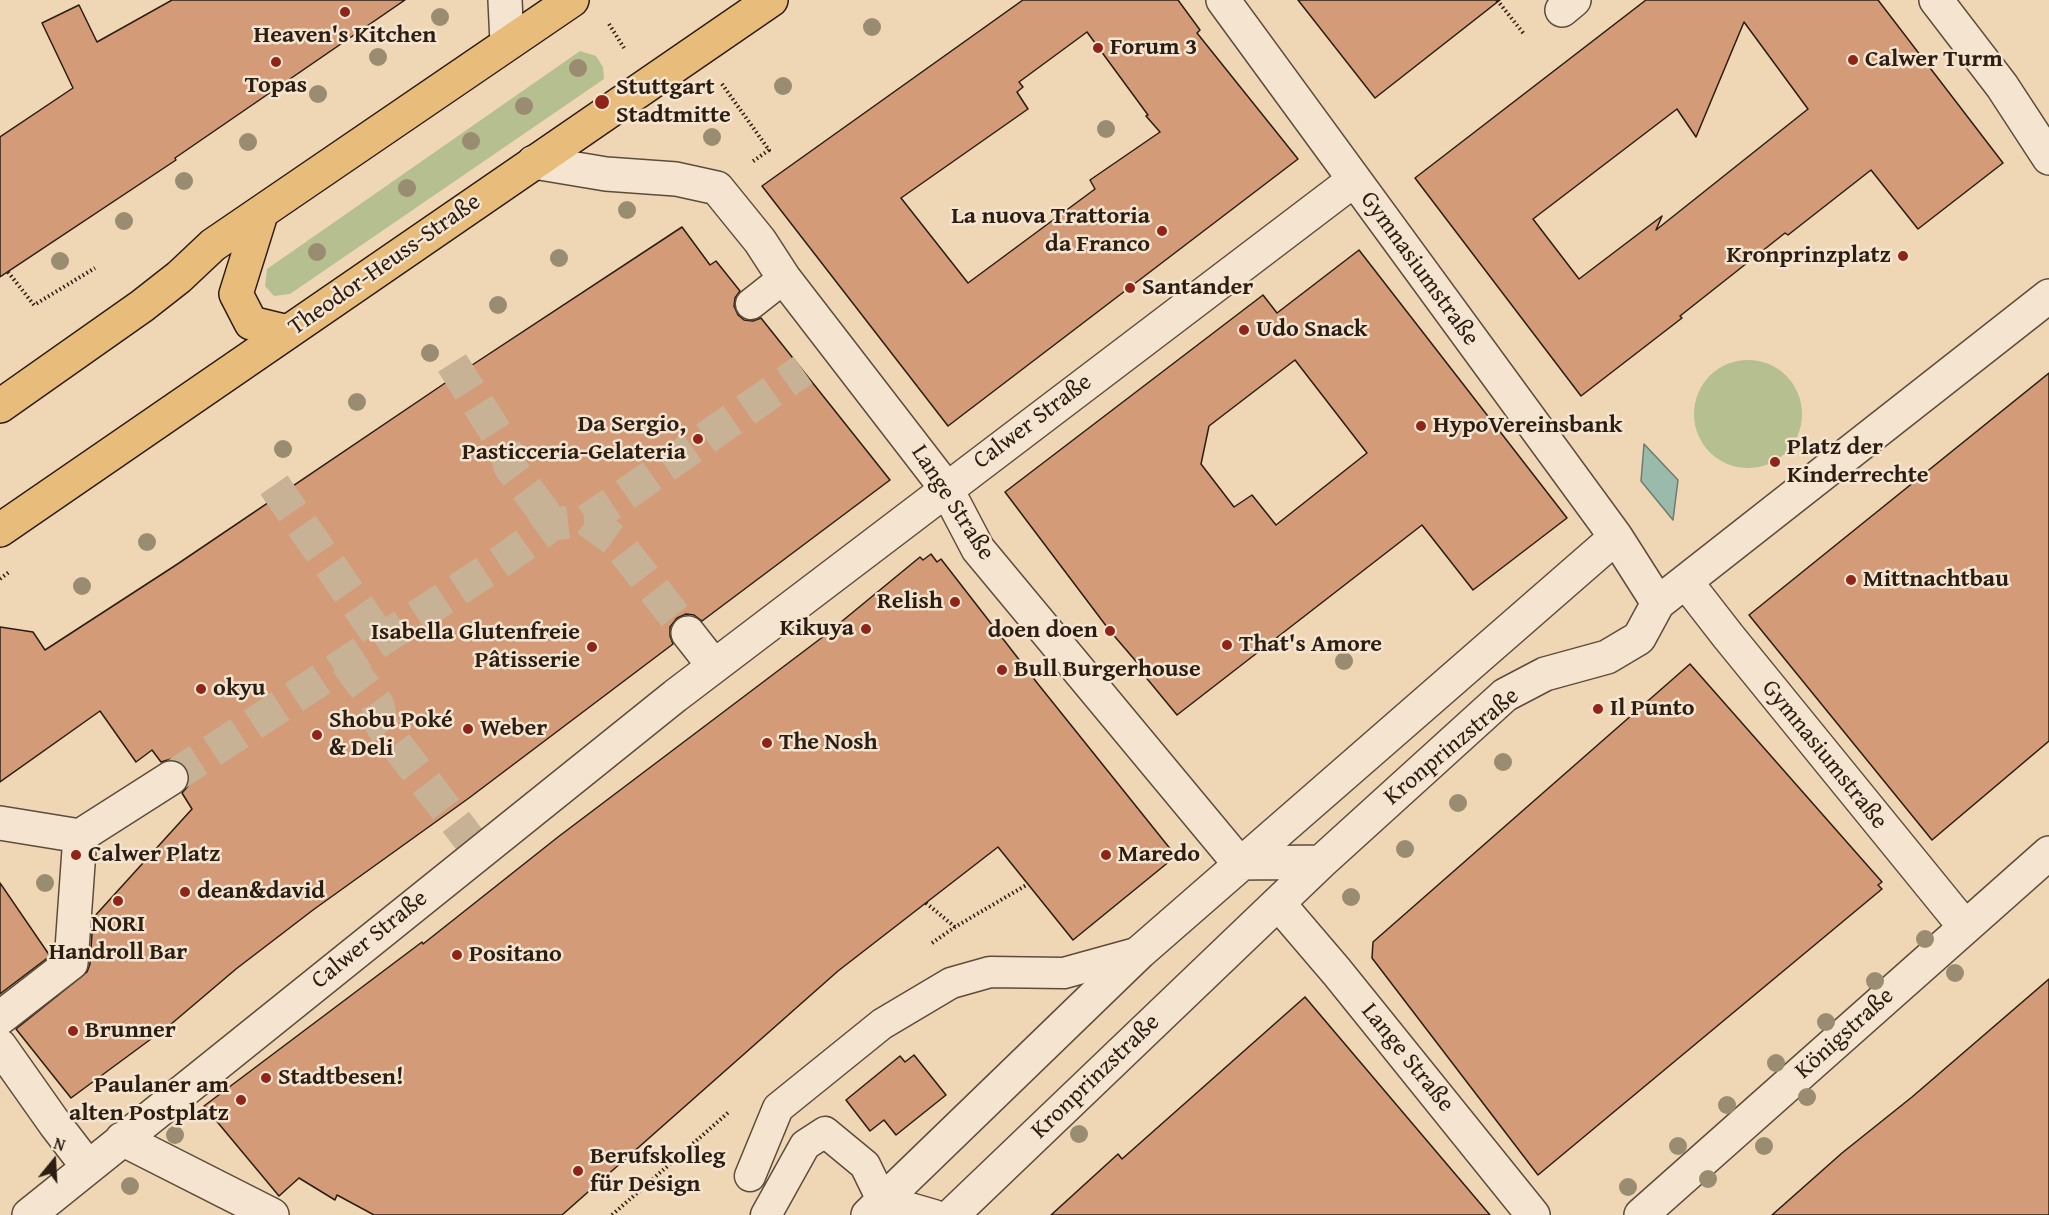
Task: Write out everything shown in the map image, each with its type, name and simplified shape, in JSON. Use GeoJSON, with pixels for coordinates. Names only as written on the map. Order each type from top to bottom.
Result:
{"type":"FeatureCollection","features":[{"type":"Feature","properties":{"kind":"main road"},"geometry":{"type":"LineString","coordinates":[[0,406],[142,306],[179,277],[213,245],[572,0]]}},
{"type":"Feature","properties":{"kind":"main road","name":"Theodor-Heuss-Straße"},"geometry":{"type":"LineString","coordinates":[[0,530],[771,0]]}},
{"type":"Feature","properties":{"kind":"main road"},"geometry":{"type":"LineString","coordinates":[[261,214],[236,294],[251,323],[288,332]]}},
{"type":"Feature","properties":{"kind":"street"},"geometry":{"type":"LineString","coordinates":[[505,0],[507,43]]}},
{"type":"Feature","properties":{"kind":"street","name":"Gymnasiumstraße"},"geometry":{"type":"LineString","coordinates":[[1223,0],[1616,537]]}},
{"type":"Feature","properties":{"kind":"street"},"geometry":{"type":"LineString","coordinates":[[1936,0],[2002,86],[2049,158]]}},
{"type":"Feature","properties":{"kind":"street","name":"Lange Straße"},"geometry":{"type":"LineString","coordinates":[[534,162],[606,174],[676,179],[717,188],[946,488],[978,549],[1239,863]]}},
{"type":"Feature","properties":{"kind":"street","name":"Calwer Straße"},"geometry":{"type":"LineString","coordinates":[[28,1215],[714,666],[1354,180]]}},
{"type":"Feature","properties":{"kind":"street","name":"Kronprinzstraße"},"geometry":{"type":"LineString","coordinates":[[952,1215],[1321,862],[1505,695],[1545,674],[1607,657],[1639,638],[1658,603],[2049,296]]}},
{"type":"Feature","properties":{"kind":"street"},"geometry":{"type":"LineString","coordinates":[[1616,537],[1658,603]]}},
{"type":"Feature","properties":{"kind":"street","name":"Kronprinzstraße"},"geometry":{"type":"LineString","coordinates":[[875,1208],[1140,952],[1239,863],[1616,537]]}},
{"type":"Feature","properties":{"kind":"street","name":"Gymnasiumstraße"},"geometry":{"type":"LineString","coordinates":[[1686,582],[1965,927]]}},
{"type":"Feature","properties":{"kind":"street"},"geometry":{"type":"LineString","coordinates":[[688,633],[714,666]]}},
{"type":"Feature","properties":{"kind":"street"},"geometry":{"type":"LineString","coordinates":[[0,823],[80,836],[171,777]]}},
{"type":"Feature","properties":{"kind":"street"},"geometry":{"type":"LineString","coordinates":[[0,1018],[71,963],[80,836]]}},
{"type":"Feature","properties":{"kind":"street","name":"Königstraße"},"geometry":{"type":"LineString","coordinates":[[1641,1215],[2049,853]]}},
{"type":"Feature","properties":{"kind":"street"},"geometry":{"type":"LineString","coordinates":[[1239,863],[1321,862]]}},
{"type":"Feature","properties":{"kind":"street","name":"Lange Straße"},"geometry":{"type":"LineString","coordinates":[[1278,903],[1337,972],[1533,1215]]}},
{"type":"Feature","properties":{"kind":"street"},"geometry":{"type":"LineString","coordinates":[[0,1046],[55,1125],[88,1167]]}},
{"type":"Feature","properties":{"kind":"street"},"geometry":{"type":"LineString","coordinates":[[122,1139],[272,1215]]}},
{"type":"Feature","properties":{"kind":"lane"},"geometry":{"type":"LineString","coordinates":[[751,304],[784,278]]}},
{"type":"Feature","properties":{"kind":"lane"},"geometry":{"type":"LineString","coordinates":[[750,1176],[778,1108],[882,1024],[951,983],[990,972],[1064,973],[1140,952]]}},
{"type":"Feature","properties":{"kind":"lane"},"geometry":{"type":"LineString","coordinates":[[766,1215],[805,1145],[825,1132],[864,1165],[875,1208],[934,1215]]}},
{"type":"Feature","properties":{"kind":"path"},"geometry":{"type":"LineString","coordinates":[[1497,0],[1526,36]]}},
{"type":"Feature","properties":{"kind":"path"},"geometry":{"type":"LineString","coordinates":[[8,272],[34,305],[95,268]]}},
{"type":"Feature","properties":{"kind":"path"},"geometry":{"type":"LineString","coordinates":[[926,903],[955,927]]}},
{"type":"Feature","properties":{"kind":"green space"},"geometry":{"type":"Polygon","coordinates":[[[580,51],[596,56],[603,67],[604,79],[290,294],[274,296],[265,286],[267,269],[580,51]]]}},
{"type":"Feature","properties":{"kind":"green space"},"geometry":{"type":"Polygon","coordinates":[[[1748,360],[1769,364],[1786,376],[1798,393],[1802,414],[1798,435],[1786,452],[1769,464],[1748,468],[1727,464],[1710,452],[1698,435],[1694,414],[1698,393],[1710,376],[1727,364],[1748,360]]]}},
{"type":"Feature","properties":{"kind":"shaded area"},"geometry":{"type":"Polygon","coordinates":[[[1644,444],[1678,480],[1673,520],[1641,481],[1644,444]]]}},
{"type":"Feature","properties":{"kind":"building"},"geometry":{"type":"Polygon","coordinates":[[[172,0],[405,0],[175,158],[176,160],[0,277],[0,137],[73,88],[42,23],[79,5],[97,42],[172,0]]]}},
{"type":"Feature","properties":{"kind":"building"},"geometry":{"type":"Polygon","coordinates":[[[1023,0],[1178,0],[1200,30],[1197,33],[1298,159],[948,426],[762,186],[1023,0]],[[1087,32],[1019,82],[1023,87],[1017,92],[1028,109],[901,198],[968,283],[1095,189],[1090,180],[1160,132],[1146,116],[1148,115],[1087,32]]]}},
{"type":"Feature","properties":{"kind":"building"},"geometry":{"type":"Polygon","coordinates":[[[1298,0],[1500,0],[1375,98],[1298,0]]]}},
{"type":"Feature","properties":{"kind":"building"},"geometry":{"type":"Polygon","coordinates":[[[1646,0],[1878,0],[2003,163],[1918,229],[1871,170],[1788,235],[1785,233],[1680,316],[1682,318],[1581,396],[1415,178],[1646,0]],[[1744,22],[1696,137],[1677,109],[1533,219],[1579,279],[1662,216],[1656,230],[1808,109],[1744,22]]]}},
{"type":"Feature","properties":{"kind":"building"},"geometry":{"type":"Polygon","coordinates":[[[682,227],[710,265],[716,261],[740,291],[735,298],[734,306],[738,315],[744,320],[753,321],[761,318],[890,480],[702,621],[694,615],[686,614],[677,618],[670,627],[673,644],[469,798],[313,910],[236,969],[170,1025],[71,1098],[16,1029],[87,972],[90,964],[93,918],[192,809],[182,793],[188,786],[190,777],[187,768],[180,762],[171,759],[161,762],[152,750],[136,762],[100,711],[0,782],[0,627],[33,632],[45,650],[682,227]]]}},
{"type":"Feature","properties":{"kind":"building"},"geometry":{"type":"Polygon","coordinates":[[[1359,250],[1567,518],[1473,590],[1422,525],[1177,715],[1005,492],[1263,295],[1277,313],[1359,250]],[[1295,360],[1209,426],[1201,464],[1234,507],[1252,495],[1276,525],[1367,453],[1295,360]]]}},
{"type":"Feature","properties":{"kind":"building"},"geometry":{"type":"Polygon","coordinates":[[[2049,373],[2049,741],[1932,840],[1749,615],[2049,373]]]}},
{"type":"Feature","properties":{"kind":"building"},"geometry":{"type":"Polygon","coordinates":[[[931,554],[937,562],[941,559],[1176,856],[1073,940],[998,847],[838,971],[562,1215],[374,1215],[337,1195],[335,1200],[299,1178],[279,1196],[204,1106],[422,942],[423,944],[558,837],[824,636],[920,557],[923,560],[931,554]]]}},
{"type":"Feature","properties":{"kind":"building"},"geometry":{"type":"Polygon","coordinates":[[[1690,664],[1882,882],[1878,885],[1882,889],[1538,1175],[1372,958],[1373,942],[1690,664]]]}},
{"type":"Feature","properties":{"kind":"building"},"geometry":{"type":"Polygon","coordinates":[[[0,883],[50,956],[0,994],[0,883]]]}},
{"type":"Feature","properties":{"kind":"building"},"geometry":{"type":"Polygon","coordinates":[[[2049,979],[2049,1215],[1772,1215],[1842,1153],[1912,1097],[2049,979]]]}},
{"type":"Feature","properties":{"kind":"building"},"geometry":{"type":"Polygon","coordinates":[[[1305,997],[1490,1215],[1051,1215],[1118,1154],[1122,1159],[1305,997]]]}},
{"type":"Feature","properties":{"kind":"building"},"geometry":{"type":"Polygon","coordinates":[[[914,1055],[946,1095],[896,1135],[884,1120],[870,1131],[846,1100],[900,1056],[905,1062],[914,1055]]]}},
{"type":"Feature","properties":{"kind":"tunnel"},"geometry":{"type":"LineString","coordinates":[[452,363],[504,445],[510,467],[553,524]]}},
{"type":"Feature","properties":{"kind":"tunnel"},"geometry":{"type":"LineString","coordinates":[[171,778],[506,558],[553,524],[587,520],[803,370]]}},
{"type":"Feature","properties":{"kind":"tunnel"},"geometry":{"type":"LineString","coordinates":[[274,485],[381,639]]}},
{"type":"Feature","properties":{"kind":"tunnel"},"geometry":{"type":"LineString","coordinates":[[587,520],[616,541],[688,633]]}},
{"type":"Feature","properties":{"kind":"tunnel"},"geometry":{"type":"LineString","coordinates":[[346,662],[378,705],[382,726],[479,852]]}},
{"type":"Feature","properties":{"kind":"place","name":"Heaven's Kitchen"},"geometry":{"type":"Point","coordinates":[345,12]}},
{"type":"Feature","properties":{"kind":"place","name":"Forum 3"},"geometry":{"type":"Point","coordinates":[1098,48]}},
{"type":"Feature","properties":{"kind":"place","name":"Calwer Turm"},"geometry":{"type":"Point","coordinates":[1853,60]}},
{"type":"Feature","properties":{"kind":"place","name":"Topas"},"geometry":{"type":"Point","coordinates":[276,62]}},
{"type":"Feature","properties":{"kind":"place","name":"Stuttgart Stadtmitte"},"geometry":{"type":"Point","coordinates":[602,102]}},
{"type":"Feature","properties":{"kind":"place","name":"La nuova Trattoria da Franco"},"geometry":{"type":"Point","coordinates":[1162,231]}},
{"type":"Feature","properties":{"kind":"place","name":"Kronprinzplatz"},"geometry":{"type":"Point","coordinates":[1903,256]}},
{"type":"Feature","properties":{"kind":"place","name":"Santander"},"geometry":{"type":"Point","coordinates":[1130,288]}},
{"type":"Feature","properties":{"kind":"place","name":"Udo Snack"},"geometry":{"type":"Point","coordinates":[1244,330]}},
{"type":"Feature","properties":{"kind":"place","name":"HypoVereinsbank"},"geometry":{"type":"Point","coordinates":[1421,426]}},
{"type":"Feature","properties":{"kind":"place","name":"Da Sergio, Pasticceria-Gelateria"},"geometry":{"type":"Point","coordinates":[698,439]}},
{"type":"Feature","properties":{"kind":"place","name":"Platz der Kinderrechte"},"geometry":{"type":"Point","coordinates":[1775,462]}},
{"type":"Feature","properties":{"kind":"place","name":"Mittnachtbau"},"geometry":{"type":"Point","coordinates":[1851,580]}},
{"type":"Feature","properties":{"kind":"place","name":"Relish"},"geometry":{"type":"Point","coordinates":[955,602]}},
{"type":"Feature","properties":{"kind":"place","name":"Kikuya"},"geometry":{"type":"Point","coordinates":[866,629]}},
{"type":"Feature","properties":{"kind":"place","name":"doen doen"},"geometry":{"type":"Point","coordinates":[1110,631]}},
{"type":"Feature","properties":{"kind":"place","name":"That's Amore"},"geometry":{"type":"Point","coordinates":[1227,645]}},
{"type":"Feature","properties":{"kind":"place","name":"Isabella Glutenfreie Pâtisserie"},"geometry":{"type":"Point","coordinates":[592,647]}},
{"type":"Feature","properties":{"kind":"place","name":"Bull Burgerhouse"},"geometry":{"type":"Point","coordinates":[1002,670]}},
{"type":"Feature","properties":{"kind":"place","name":"okyu"},"geometry":{"type":"Point","coordinates":[201,689]}},
{"type":"Feature","properties":{"kind":"place","name":"Il Punto"},"geometry":{"type":"Point","coordinates":[1598,709]}},
{"type":"Feature","properties":{"kind":"place","name":"Weber"},"geometry":{"type":"Point","coordinates":[468,729]}},
{"type":"Feature","properties":{"kind":"place","name":"Shobu Poké & Deli"},"geometry":{"type":"Point","coordinates":[317,735]}},
{"type":"Feature","properties":{"kind":"place","name":"The Nosh"},"geometry":{"type":"Point","coordinates":[767,743]}},
{"type":"Feature","properties":{"kind":"place","name":"Calwer Platz"},"geometry":{"type":"Point","coordinates":[76,855]}},
{"type":"Feature","properties":{"kind":"place","name":"Maredo"},"geometry":{"type":"Point","coordinates":[1106,855]}},
{"type":"Feature","properties":{"kind":"place","name":"dean&david"},"geometry":{"type":"Point","coordinates":[185,892]}},
{"type":"Feature","properties":{"kind":"place","name":"NORI Handroll Bar"},"geometry":{"type":"Point","coordinates":[118,901]}},
{"type":"Feature","properties":{"kind":"place","name":"Positano"},"geometry":{"type":"Point","coordinates":[457,955]}},
{"type":"Feature","properties":{"kind":"place","name":"Brunner"},"geometry":{"type":"Point","coordinates":[73,1031]}},
{"type":"Feature","properties":{"kind":"place","name":"Stadtbesen!"},"geometry":{"type":"Point","coordinates":[266,1078]}},
{"type":"Feature","properties":{"kind":"place","name":"Paulaner am alten Postplatz"},"geometry":{"type":"Point","coordinates":[241,1100]}},
{"type":"Feature","properties":{"kind":"place","name":"Berufskolleg für Design"},"geometry":{"type":"Point","coordinates":[578,1171]}}]}
